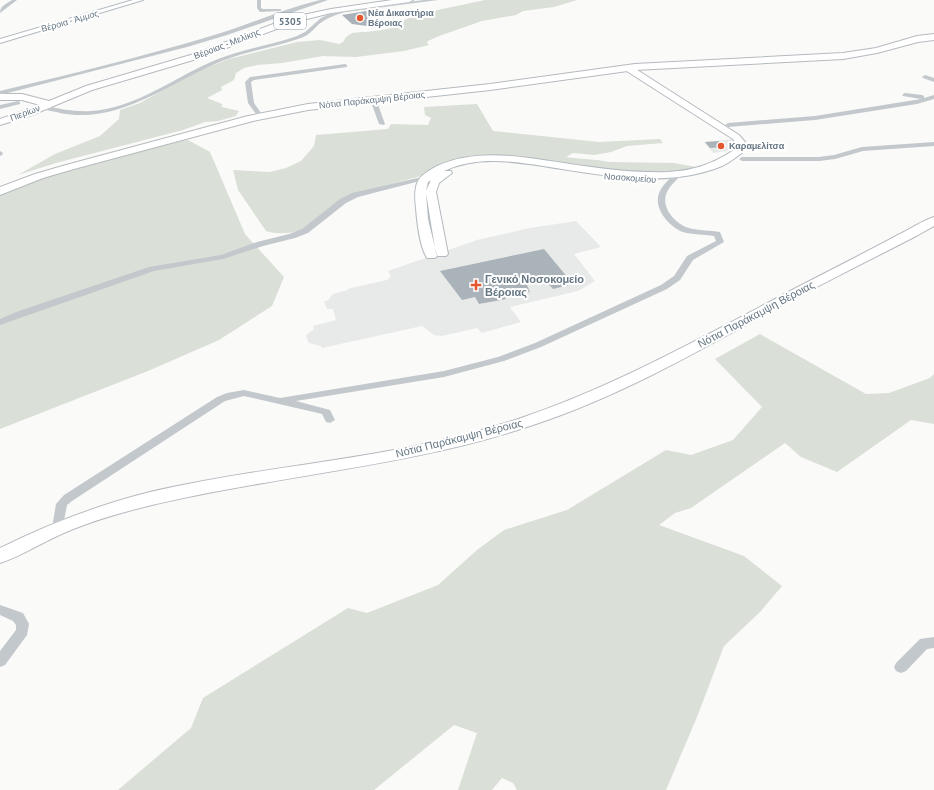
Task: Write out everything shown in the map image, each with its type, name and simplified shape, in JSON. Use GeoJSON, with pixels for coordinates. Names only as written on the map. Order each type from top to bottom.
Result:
{"type":"FeatureCollection","features":[{"type":"Feature","properties":{"kind":"main road","name":"Βέροιας - Μελίκης"},"geometry":{"type":"LineString","coordinates":[[46,106],[60,95],[98,81],[174,62],[292,17],[328,9],[394,0]]}},
{"type":"Feature","properties":{"kind":"main road","name":"Βέροιας - Μελίκης"},"geometry":{"type":"LineString","coordinates":[[46,106],[94,86],[174,62],[292,20],[337,10],[408,0]]}},
{"type":"Feature","properties":{"kind":"main road","name":"Νότια Παράκαμψη Βέροιας"},"geometry":{"type":"LineString","coordinates":[[0,184],[75,160],[258,113],[317,102],[696,60],[811,59],[844,56],[877,50],[917,39],[934,37]]}},
{"type":"Feature","properties":{"kind":"main road","name":"Νότια Παράκαμψη Βέροιας"},"geometry":{"type":"LineString","coordinates":[[0,191],[38,176],[70,167],[252,118],[308,107],[490,87],[631,66],[754,60]]}},
{"type":"Feature","properties":{"kind":"main road"},"geometry":{"type":"LineString","coordinates":[[601,71],[625,72],[647,77],[647,71],[657,65]]}},
{"type":"Feature","properties":{"kind":"main road"},"geometry":{"type":"LineString","coordinates":[[24,105],[60,95]]}},
{"type":"Feature","properties":{"kind":"main road"},"geometry":{"type":"LineString","coordinates":[[1,98],[24,105],[46,106]]}},
{"type":"Feature","properties":{"kind":"main road","name":"Πιερίων"},"geometry":{"type":"LineString","coordinates":[[0,121],[24,105],[46,106]]}},
{"type":"Feature","properties":{"kind":"main road","name":"Νότια Παράκαμψη Βέροιας"},"geometry":{"type":"LineString","coordinates":[[0,556],[25,542],[58,528],[104,511],[148,498],[412,452],[493,432],[543,415],[590,398],[655,368],[934,221]]}},
{"type":"Feature","properties":{"kind":"street"},"geometry":{"type":"LineString","coordinates":[[0,12],[4,7],[15,0]]}},
{"type":"Feature","properties":{"kind":"street","name":"Βέροια - Άμμος"},"geometry":{"type":"LineString","coordinates":[[0,41],[140,0]]}},
{"type":"Feature","properties":{"kind":"street"},"geometry":{"type":"LineString","coordinates":[[259,0],[259,8],[262,11],[288,11]]}},
{"type":"Feature","properties":{"kind":"street"},"geometry":{"type":"LineString","coordinates":[[1,98],[224,34],[288,11],[326,0]]}},
{"type":"Feature","properties":{"kind":"street"},"geometry":{"type":"LineString","coordinates":[[46,106],[71,112],[101,112],[132,104],[222,59],[298,38],[312,30],[322,19],[332,14],[345,11],[436,0]]}},
{"type":"Feature","properties":{"kind":"street"},"geometry":{"type":"LineString","coordinates":[[160,53],[174,62]]}},
{"type":"Feature","properties":{"kind":"street"},"geometry":{"type":"LineString","coordinates":[[258,113],[252,107],[248,84],[252,78],[345,66]]}},
{"type":"Feature","properties":{"kind":"street"},"geometry":{"type":"LineString","coordinates":[[631,66],[744,136],[750,145],[742,160],[819,159],[835,157],[862,149],[934,144]]}},
{"type":"Feature","properties":{"kind":"street","name":"Νοσοκομείου"},"geometry":{"type":"LineString","coordinates":[[647,77],[736,137],[740,142],[739,151],[719,164],[708,169],[677,176]]}},
{"type":"Feature","properties":{"kind":"street"},"geometry":{"type":"LineString","coordinates":[[925,77],[934,80]]}},
{"type":"Feature","properties":{"kind":"street"},"geometry":{"type":"LineString","coordinates":[[905,95],[932,98]]}},
{"type":"Feature","properties":{"kind":"street"},"geometry":{"type":"LineString","coordinates":[[728,125],[815,118],[932,98]]}},
{"type":"Feature","properties":{"kind":"street"},"geometry":{"type":"LineString","coordinates":[[373,99],[382,124]]}},
{"type":"Feature","properties":{"kind":"street","name":"Νοσοκομείου"},"geometry":{"type":"LineString","coordinates":[[431,180],[464,166],[503,163],[609,177],[648,180],[714,173],[742,160]]}},
{"type":"Feature","properties":{"kind":"street"},"geometry":{"type":"LineString","coordinates":[[279,401],[444,374],[501,359],[538,345],[664,287],[677,278],[690,258],[720,242],[717,234],[684,230],[675,224],[666,214],[661,202],[662,194],[677,176]]}},
{"type":"Feature","properties":{"kind":"street"},"geometry":{"type":"LineString","coordinates":[[431,180],[442,254]]}},
{"type":"Feature","properties":{"kind":"street"},"geometry":{"type":"LineString","coordinates":[[431,180],[421,189],[422,207],[431,256]]}},
{"type":"Feature","properties":{"kind":"street"},"geometry":{"type":"LineString","coordinates":[[0,322],[22,313],[152,269],[223,257],[260,244],[292,236],[306,231],[339,204],[355,195],[431,180]]}},
{"type":"Feature","properties":{"kind":"street"},"geometry":{"type":"LineString","coordinates":[[58,528],[62,504],[68,498],[221,399],[231,395],[244,393],[321,410],[326,412],[330,420]]}},
{"type":"Feature","properties":{"kind":"street"},"geometry":{"type":"LineString","coordinates":[[0,610],[18,617],[23,624],[22,631],[0,661]]}},
{"type":"Feature","properties":{"kind":"street"},"geometry":{"type":"LineString","coordinates":[[901,667],[925,643],[930,644],[934,642]]}},
{"type":"Feature","properties":{"kind":"shaded area"},"geometry":{"type":"Polygon","coordinates":[[[485,0],[577,0],[554,7],[523,11],[516,15],[482,21],[439,36],[428,41],[427,43],[429,45],[404,51],[356,57],[323,56],[244,68],[236,73],[234,80],[221,87],[222,90],[207,98],[222,104],[222,107],[239,111],[236,116],[218,121],[205,122],[183,130],[56,163],[18,175],[55,154],[100,136],[119,119],[120,110],[140,103],[196,72],[229,59],[297,42],[320,40],[339,44],[352,33],[389,29],[401,24],[404,20],[428,12],[485,0]]]}},
{"type":"Feature","properties":{"kind":"shaded area"},"geometry":{"type":"Polygon","coordinates":[[[477,104],[493,131],[599,142],[660,139],[663,143],[627,146],[611,152],[594,155],[573,153],[566,157],[609,162],[674,163],[696,167],[692,170],[647,173],[563,164],[511,156],[437,168],[421,176],[355,194],[304,230],[285,233],[266,231],[238,190],[233,170],[270,172],[286,168],[301,161],[314,146],[316,135],[388,129],[391,124],[428,125],[431,118],[425,115],[424,107],[477,104]]]}},
{"type":"Feature","properties":{"kind":"shaded area","name":"Καραμελίτσα"},"geometry":{"type":"Polygon","coordinates":[[[734,139],[734,150],[713,153],[704,142],[734,139]]]}},
{"type":"Feature","properties":{"kind":"shaded area"},"geometry":{"type":"Polygon","coordinates":[[[188,140],[210,152],[245,234],[284,277],[272,306],[219,340],[148,371],[0,429],[0,194],[69,169],[116,155],[188,140]]]}},
{"type":"Feature","properties":{"kind":"shaded area","name":"Γενικό Νοσοκομείο Βέροιας"},"geometry":{"type":"Polygon","coordinates":[[[576,221],[601,247],[574,254],[595,281],[578,291],[510,307],[521,322],[482,333],[477,328],[442,336],[434,335],[422,326],[322,348],[321,346],[309,343],[307,339],[306,335],[314,329],[313,326],[336,320],[333,309],[327,309],[324,302],[333,294],[348,290],[347,289],[387,280],[391,276],[388,271],[477,240],[530,228],[576,221]]]}},
{"type":"Feature","properties":{"kind":"shaded area"},"geometry":{"type":"Polygon","coordinates":[[[760,334],[866,394],[889,393],[930,378],[934,374],[934,424],[911,420],[837,472],[801,457],[785,443],[691,508],[675,513],[659,525],[744,556],[782,586],[760,612],[724,646],[697,717],[666,790],[517,790],[513,783],[502,778],[492,790],[458,790],[477,733],[454,725],[374,790],[118,790],[191,728],[203,698],[348,608],[367,613],[438,585],[477,550],[504,530],[567,510],[666,450],[691,455],[733,440],[762,407],[715,359],[760,334]]]}},
{"type":"Feature","properties":{"kind":"building","name":"Νέα Δικαστήρια Βέροιας"},"geometry":{"type":"Polygon","coordinates":[[[366,11],[379,24],[367,26],[352,24],[342,15],[366,11]]]}},
{"type":"Feature","properties":{"kind":"building","name":"Καραμελίτσα"},"geometry":{"type":"Polygon","coordinates":[[[719,141],[724,147],[710,148],[705,142],[719,141]]]}},
{"type":"Feature","properties":{"kind":"building","name":"Γενικό Νοσοκομείο Βέροιας"},"geometry":{"type":"Polygon","coordinates":[[[544,249],[573,284],[553,289],[544,279],[527,285],[530,292],[504,296],[506,299],[479,304],[475,297],[462,300],[440,271],[544,249]]]}},
{"type":"Feature","properties":{"kind":"place","name":"Νέα Δικαστήρια Βέροιας"},"geometry":{"type":"Point","coordinates":[360,18]}},
{"type":"Feature","properties":{"kind":"place","name":"Καραμελίτσα"},"geometry":{"type":"Point","coordinates":[721,146]}},
{"type":"Feature","properties":{"kind":"place","name":"Γενικό Νοσοκομείο Βέροιας"},"geometry":{"type":"Point","coordinates":[476,285]}}]}
